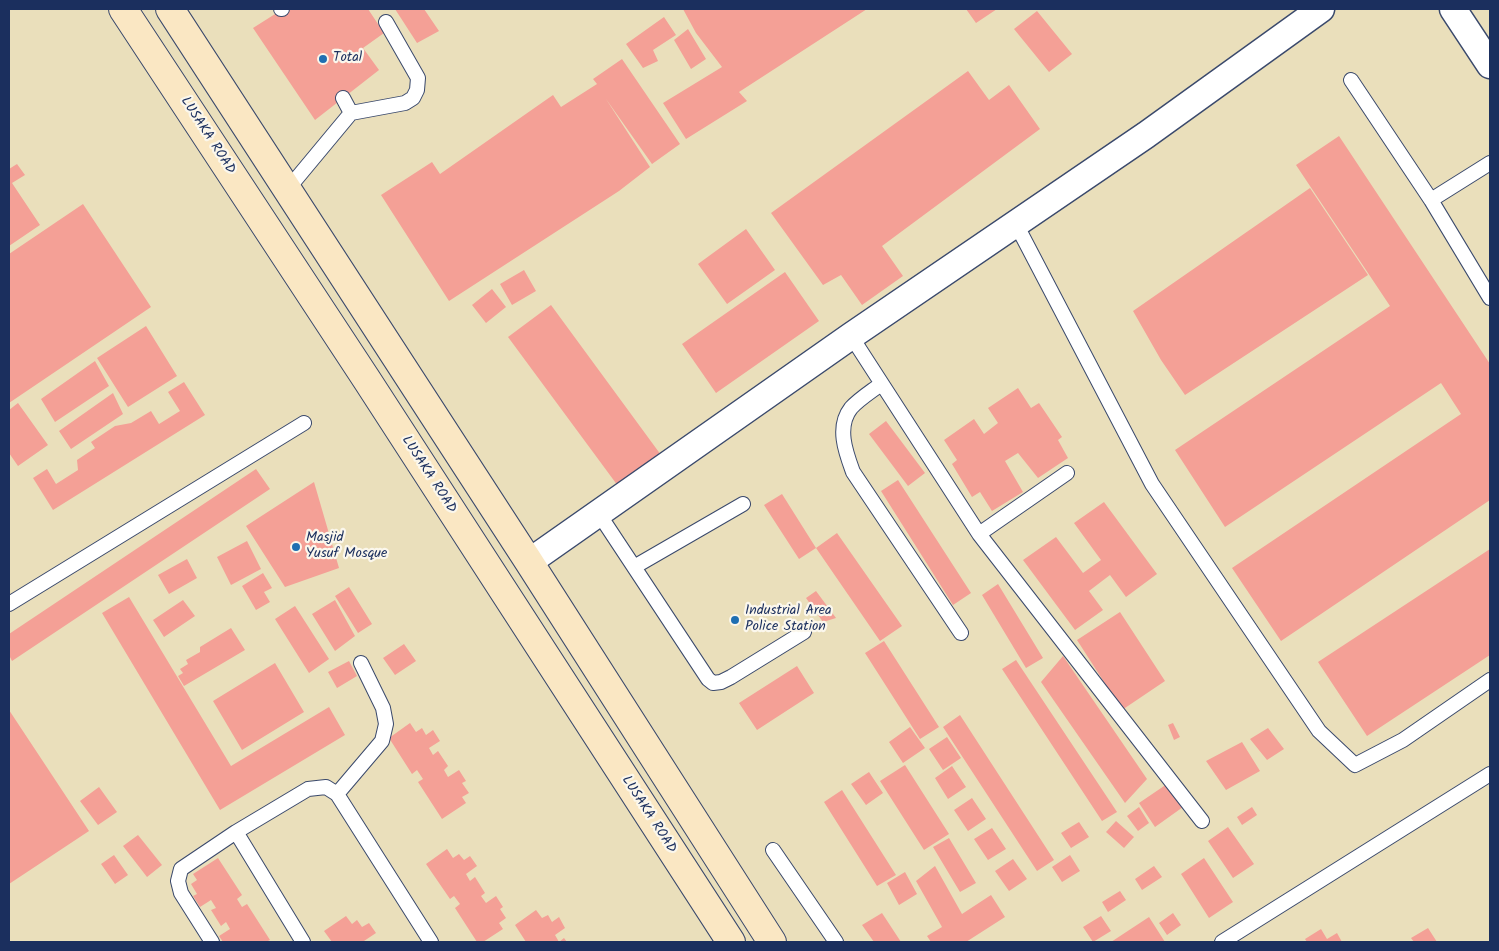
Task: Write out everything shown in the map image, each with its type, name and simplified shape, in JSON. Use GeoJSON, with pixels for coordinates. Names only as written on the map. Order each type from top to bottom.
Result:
{"type":"FeatureCollection","features":[{"type":"Feature","properties":{"kind":"main road","name":"LUSAKA ROAD"},"geometry":{"type":"LineString","coordinates":[[123,9],[367,380],[731,942]]}},
{"type":"Feature","properties":{"kind":"main road"},"geometry":{"type":"LineString","coordinates":[[170,9],[529,562],[772,942]]}},
{"type":"Feature","properties":{"kind":"street"},"geometry":{"type":"LineString","coordinates":[[529,562],[851,336],[1146,135],[1320,9]]}},
{"type":"Feature","properties":{"kind":"street"},"geometry":{"type":"LineString","coordinates":[[1453,9],[1490,65]]}},
{"type":"Feature","properties":{"kind":"lane"},"geometry":{"type":"LineString","coordinates":[[287,190],[351,113],[405,103],[413,98],[418,90],[418,78],[386,22]]}},
{"type":"Feature","properties":{"kind":"lane"},"geometry":{"type":"LineString","coordinates":[[1351,80],[1431,200],[1490,298]]}},
{"type":"Feature","properties":{"kind":"lane"},"geometry":{"type":"LineString","coordinates":[[343,98],[351,113]]}},
{"type":"Feature","properties":{"kind":"lane"},"geometry":{"type":"LineString","coordinates":[[1431,200],[1490,163]]}},
{"type":"Feature","properties":{"kind":"lane"},"geometry":{"type":"LineString","coordinates":[[1016,224],[1152,484],[1319,731],[1355,765],[1403,740],[1490,680]]}},
{"type":"Feature","properties":{"kind":"lane"},"geometry":{"type":"LineString","coordinates":[[851,336],[979,534],[1202,821]]}},
{"type":"Feature","properties":{"kind":"lane"},"geometry":{"type":"LineString","coordinates":[[881,384],[851,408],[844,421],[846,452],[853,472],[962,633]]}},
{"type":"Feature","properties":{"kind":"lane"},"geometry":{"type":"LineString","coordinates":[[9,604],[304,423]]}},
{"type":"Feature","properties":{"kind":"lane"},"geometry":{"type":"LineString","coordinates":[[979,534],[1067,473]]}},
{"type":"Feature","properties":{"kind":"lane"},"geometry":{"type":"LineString","coordinates":[[634,567],[744,504]]}},
{"type":"Feature","properties":{"kind":"lane"},"geometry":{"type":"LineString","coordinates":[[598,514],[708,679],[713,683],[721,682],[731,677],[804,632]]}},
{"type":"Feature","properties":{"kind":"lane"},"geometry":{"type":"LineString","coordinates":[[336,794],[382,741],[386,724],[383,708],[362,663]]}},
{"type":"Feature","properties":{"kind":"lane"},"geometry":{"type":"LineString","coordinates":[[1222,942],[1490,774]]}},
{"type":"Feature","properties":{"kind":"lane"},"geometry":{"type":"LineString","coordinates":[[212,942],[181,893],[178,881],[181,869],[236,832],[308,789],[326,787],[336,794],[431,942]]}},
{"type":"Feature","properties":{"kind":"lane"},"geometry":{"type":"LineString","coordinates":[[236,832],[303,942]]}},
{"type":"Feature","properties":{"kind":"lane"},"geometry":{"type":"LineString","coordinates":[[773,850],[836,942]]}},
{"type":"Feature","properties":{"kind":"building","name":"Total"},"geometry":{"type":"Polygon","coordinates":[[[283,9],[368,9],[384,33],[363,48],[379,70],[315,120],[253,28],[283,9]]]}},
{"type":"Feature","properties":{"kind":"building"},"geometry":{"type":"Polygon","coordinates":[[[395,9],[424,9],[439,31],[417,43],[395,9]]]}},
{"type":"Feature","properties":{"kind":"building"},"geometry":{"type":"Polygon","coordinates":[[[683,9],[867,9],[739,92],[747,101],[686,139],[663,103],[722,67],[696,33],[683,9]]]}},
{"type":"Feature","properties":{"kind":"building"},"geometry":{"type":"Polygon","coordinates":[[[966,9],[997,9],[976,23],[966,9]]]}},
{"type":"Feature","properties":{"kind":"building"},"geometry":{"type":"Polygon","coordinates":[[[1037,11],[1072,54],[1049,72],[1014,29],[1037,11]]]}},
{"type":"Feature","properties":{"kind":"building"},"geometry":{"type":"Polygon","coordinates":[[[664,17],[676,35],[653,50],[658,61],[643,68],[626,44],[664,17]]]}},
{"type":"Feature","properties":{"kind":"building"},"geometry":{"type":"Polygon","coordinates":[[[688,29],[706,59],[691,69],[674,40],[688,29]]]}},
{"type":"Feature","properties":{"kind":"building"},"geometry":{"type":"Polygon","coordinates":[[[622,59],[680,144],[652,164],[606,99],[650,167],[619,191],[449,301],[381,195],[432,162],[440,174],[553,95],[561,107],[597,84],[593,79],[622,59]]]}},
{"type":"Feature","properties":{"kind":"building"},"geometry":{"type":"Polygon","coordinates":[[[968,71],[989,100],[1009,85],[1040,129],[882,246],[903,276],[862,305],[841,275],[823,285],[771,213],[968,71]]]}},
{"type":"Feature","properties":{"kind":"building"},"geometry":{"type":"Polygon","coordinates":[[[1339,136],[1490,364],[1490,500],[1281,641],[1232,568],[1461,414],[1441,383],[1225,527],[1175,450],[1390,306],[1296,165],[1339,136]]]}},
{"type":"Feature","properties":{"kind":"building"},"geometry":{"type":"Polygon","coordinates":[[[17,164],[25,175],[12,183],[40,225],[9,246],[9,169],[17,164]]]}},
{"type":"Feature","properties":{"kind":"building"},"geometry":{"type":"Polygon","coordinates":[[[1310,188],[1368,275],[1185,395],[1161,360],[1133,311],[1310,188]]]}},
{"type":"Feature","properties":{"kind":"building"},"geometry":{"type":"Polygon","coordinates":[[[83,204],[151,307],[9,403],[9,254],[83,204]]]}},
{"type":"Feature","properties":{"kind":"building"},"geometry":{"type":"Polygon","coordinates":[[[746,229],[775,270],[727,304],[698,264],[746,229]]]}},
{"type":"Feature","properties":{"kind":"building"},"geometry":{"type":"Polygon","coordinates":[[[524,270],[536,291],[512,305],[500,284],[524,270]]]}},
{"type":"Feature","properties":{"kind":"building"},"geometry":{"type":"Polygon","coordinates":[[[785,272],[819,321],[716,393],[682,344],[785,272]]]}},
{"type":"Feature","properties":{"kind":"building"},"geometry":{"type":"Polygon","coordinates":[[[492,289],[506,307],[486,323],[472,305],[492,289]]]}},
{"type":"Feature","properties":{"kind":"building"},"geometry":{"type":"Polygon","coordinates":[[[551,305],[661,455],[618,486],[508,337],[551,305]]]}},
{"type":"Feature","properties":{"kind":"building"},"geometry":{"type":"Polygon","coordinates":[[[146,326],[177,376],[128,407],[97,358],[146,326]]]}},
{"type":"Feature","properties":{"kind":"building"},"geometry":{"type":"Polygon","coordinates":[[[95,361],[109,386],[55,422],[41,399],[95,361]]]}},
{"type":"Feature","properties":{"kind":"building"},"geometry":{"type":"Polygon","coordinates":[[[184,382],[205,415],[53,510],[33,478],[47,469],[56,484],[78,470],[77,460],[95,448],[91,442],[115,426],[131,423],[151,411],[159,424],[180,411],[168,392],[184,382]]]}},
{"type":"Feature","properties":{"kind":"building"},"geometry":{"type":"Polygon","coordinates":[[[1018,388],[1031,408],[1039,403],[1062,437],[1058,440],[1068,458],[1038,478],[1018,453],[1005,461],[1023,492],[992,511],[980,492],[972,497],[952,464],[957,460],[944,440],[974,419],[984,434],[998,423],[988,408],[1018,388]]]}},
{"type":"Feature","properties":{"kind":"building"},"geometry":{"type":"Polygon","coordinates":[[[113,393],[123,414],[71,449],[59,431],[113,393]]]}},
{"type":"Feature","properties":{"kind":"building"},"geometry":{"type":"Polygon","coordinates":[[[18,403],[48,445],[18,466],[9,453],[9,410],[18,403]]]}},
{"type":"Feature","properties":{"kind":"building"},"geometry":{"type":"Polygon","coordinates":[[[886,421],[925,473],[908,486],[869,434],[886,421]]]}},
{"type":"Feature","properties":{"kind":"building"},"geometry":{"type":"Polygon","coordinates":[[[256,469],[270,489],[12,661],[9,655],[9,634],[256,469]]]}},
{"type":"Feature","properties":{"kind":"building"},"geometry":{"type":"Polygon","coordinates":[[[898,480],[971,593],[953,605],[881,491],[898,480]]]}},
{"type":"Feature","properties":{"kind":"building","name":"Masjid Yusuf Mosque"},"geometry":{"type":"Polygon","coordinates":[[[314,482],[339,568],[285,587],[246,526],[314,482]]]}},
{"type":"Feature","properties":{"kind":"building"},"geometry":{"type":"Polygon","coordinates":[[[782,494],[816,548],[799,559],[764,505],[782,494]]]}},
{"type":"Feature","properties":{"kind":"building"},"geometry":{"type":"Polygon","coordinates":[[[1104,502],[1157,574],[1126,597],[1110,575],[1089,591],[1103,610],[1075,630],[1023,560],[1056,537],[1083,573],[1101,560],[1074,523],[1104,502]]]}},
{"type":"Feature","properties":{"kind":"building"},"geometry":{"type":"Polygon","coordinates":[[[837,533],[902,626],[880,641],[816,548],[837,533]]]}},
{"type":"Feature","properties":{"kind":"building"},"geometry":{"type":"Polygon","coordinates":[[[247,541],[261,569],[231,585],[217,557],[247,541]]]}},
{"type":"Feature","properties":{"kind":"building"},"geometry":{"type":"Polygon","coordinates":[[[1490,549],[1490,655],[1367,736],[1318,662],[1490,549]]]}},
{"type":"Feature","properties":{"kind":"building"},"geometry":{"type":"Polygon","coordinates":[[[187,559],[197,578],[169,594],[158,575],[187,559]]]}},
{"type":"Feature","properties":{"kind":"building"},"geometry":{"type":"Polygon","coordinates":[[[263,573],[272,588],[264,592],[270,602],[256,610],[242,586],[263,573]]]}},
{"type":"Feature","properties":{"kind":"building"},"geometry":{"type":"Polygon","coordinates":[[[998,584],[1043,658],[1026,668],[982,595],[998,584]]]}},
{"type":"Feature","properties":{"kind":"building"},"geometry":{"type":"Polygon","coordinates":[[[349,587],[372,624],[358,633],[335,596],[349,587]]]}},
{"type":"Feature","properties":{"kind":"building"},"geometry":{"type":"Polygon","coordinates":[[[816,591],[836,618],[823,622],[806,598],[816,591]]]}},
{"type":"Feature","properties":{"kind":"building"},"geometry":{"type":"Polygon","coordinates":[[[129,597],[231,766],[329,707],[345,735],[220,810],[102,613],[129,597]]]}},
{"type":"Feature","properties":{"kind":"building"},"geometry":{"type":"Polygon","coordinates":[[[183,600],[195,616],[164,637],[153,620],[183,600]]]}},
{"type":"Feature","properties":{"kind":"building"},"geometry":{"type":"Polygon","coordinates":[[[335,600],[355,636],[335,651],[312,614],[335,600]]]}},
{"type":"Feature","properties":{"kind":"building"},"geometry":{"type":"Polygon","coordinates":[[[295,606],[329,659],[309,673],[275,619],[295,606]]]}},
{"type":"Feature","properties":{"kind":"building"},"geometry":{"type":"Polygon","coordinates":[[[1120,612],[1165,681],[1122,710],[1077,640],[1120,612]]]}},
{"type":"Feature","properties":{"kind":"building"},"geometry":{"type":"Polygon","coordinates":[[[231,628],[245,650],[184,686],[178,676],[183,673],[180,669],[188,664],[186,660],[200,652],[200,647],[231,628]]]}},
{"type":"Feature","properties":{"kind":"building"},"geometry":{"type":"Polygon","coordinates":[[[884,641],[939,727],[920,739],[865,653],[884,641]]]}},
{"type":"Feature","properties":{"kind":"building"},"geometry":{"type":"Polygon","coordinates":[[[404,644],[416,661],[395,675],[383,658],[404,644]]]}},
{"type":"Feature","properties":{"kind":"building"},"geometry":{"type":"Polygon","coordinates":[[[1063,656],[1147,779],[1125,803],[1041,682],[1063,656]]]}},
{"type":"Feature","properties":{"kind":"building"},"geometry":{"type":"Polygon","coordinates":[[[1016,660],[1117,812],[1102,821],[1002,669],[1016,660]]]}},
{"type":"Feature","properties":{"kind":"building"},"geometry":{"type":"Polygon","coordinates":[[[349,661],[357,676],[337,688],[328,672],[349,661]]]}},
{"type":"Feature","properties":{"kind":"building"},"geometry":{"type":"Polygon","coordinates":[[[275,663],[304,712],[242,750],[213,701],[275,663]]]}},
{"type":"Feature","properties":{"kind":"building"},"geometry":{"type":"Polygon","coordinates":[[[797,666],[814,693],[757,730],[739,703],[797,666]]]}},
{"type":"Feature","properties":{"kind":"building"},"geometry":{"type":"Polygon","coordinates":[[[9,710],[89,831],[9,884],[9,710]]]}},
{"type":"Feature","properties":{"kind":"building"},"geometry":{"type":"Polygon","coordinates":[[[960,715],[1054,860],[1037,871],[943,727],[960,715]]]}},
{"type":"Feature","properties":{"kind":"building"},"geometry":{"type":"Polygon","coordinates":[[[410,723],[416,732],[422,728],[426,735],[433,730],[440,741],[429,748],[433,755],[438,751],[448,766],[444,770],[448,777],[459,770],[466,781],[462,783],[469,793],[462,797],[466,803],[442,819],[418,782],[423,779],[417,770],[412,774],[389,738],[410,723]]]}},
{"type":"Feature","properties":{"kind":"building"},"geometry":{"type":"Polygon","coordinates":[[[1173,723],[1180,737],[1174,740],[1168,725],[1173,723]]]}},
{"type":"Feature","properties":{"kind":"building"},"geometry":{"type":"Polygon","coordinates":[[[910,727],[925,748],[903,763],[889,742],[910,727]]]}},
{"type":"Feature","properties":{"kind":"building"},"geometry":{"type":"Polygon","coordinates":[[[1268,728],[1284,749],[1267,760],[1250,739],[1268,728]]]}},
{"type":"Feature","properties":{"kind":"building"},"geometry":{"type":"Polygon","coordinates":[[[947,737],[961,758],[943,770],[929,749],[947,737]]]}},
{"type":"Feature","properties":{"kind":"building"},"geometry":{"type":"Polygon","coordinates":[[[1242,742],[1260,771],[1226,790],[1206,761],[1242,742]]]}},
{"type":"Feature","properties":{"kind":"building"},"geometry":{"type":"Polygon","coordinates":[[[905,765],[949,834],[924,850],[880,781],[905,765]]]}},
{"type":"Feature","properties":{"kind":"building"},"geometry":{"type":"Polygon","coordinates":[[[952,766],[966,787],[948,799],[935,778],[952,766]]]}},
{"type":"Feature","properties":{"kind":"building"},"geometry":{"type":"Polygon","coordinates":[[[869,772],[883,793],[866,805],[851,784],[869,772]]]}},
{"type":"Feature","properties":{"kind":"building"},"geometry":{"type":"Polygon","coordinates":[[[1167,784],[1183,807],[1155,827],[1139,803],[1167,784]]]}},
{"type":"Feature","properties":{"kind":"building"},"geometry":{"type":"Polygon","coordinates":[[[99,787],[117,812],[98,825],[80,801],[99,787]]]}},
{"type":"Feature","properties":{"kind":"building"},"geometry":{"type":"Polygon","coordinates":[[[842,790],[896,875],[877,886],[824,802],[842,790]]]}},
{"type":"Feature","properties":{"kind":"building"},"geometry":{"type":"Polygon","coordinates":[[[972,798],[986,819],[968,831],[954,810],[972,798]]]}},
{"type":"Feature","properties":{"kind":"building"},"geometry":{"type":"Polygon","coordinates":[[[1139,807],[1149,823],[1138,831],[1127,816],[1139,807]]]}},
{"type":"Feature","properties":{"kind":"building"},"geometry":{"type":"Polygon","coordinates":[[[1252,807],[1257,815],[1242,825],[1237,817],[1252,807]]]}},
{"type":"Feature","properties":{"kind":"building"},"geometry":{"type":"Polygon","coordinates":[[[1116,821],[1134,837],[1124,848],[1106,832],[1116,821]]]}},
{"type":"Feature","properties":{"kind":"building"},"geometry":{"type":"Polygon","coordinates":[[[1079,822],[1089,837],[1071,848],[1061,833],[1079,822]]]}},
{"type":"Feature","properties":{"kind":"building"},"geometry":{"type":"Polygon","coordinates":[[[1228,827],[1254,864],[1233,878],[1208,841],[1228,827]]]}},
{"type":"Feature","properties":{"kind":"building"},"geometry":{"type":"Polygon","coordinates":[[[992,828],[1006,849],[988,860],[974,839],[992,828]]]}},
{"type":"Feature","properties":{"kind":"building"},"geometry":{"type":"Polygon","coordinates":[[[138,835],[162,865],[147,877],[123,846],[138,835]]]}},
{"type":"Feature","properties":{"kind":"building"},"geometry":{"type":"Polygon","coordinates":[[[949,838],[976,883],[960,892],[933,847],[949,838]]]}},
{"type":"Feature","properties":{"kind":"building"},"geometry":{"type":"Polygon","coordinates":[[[447,849],[453,858],[459,854],[464,860],[470,856],[477,866],[466,874],[470,881],[475,877],[485,893],[481,896],[486,903],[496,896],[503,907],[500,909],[506,918],[499,923],[503,929],[483,942],[477,942],[455,908],[460,904],[454,896],[450,899],[426,864],[447,849]]]}},
{"type":"Feature","properties":{"kind":"building"},"geometry":{"type":"Polygon","coordinates":[[[114,855],[128,875],[115,884],[101,864],[114,855]]]}},
{"type":"Feature","properties":{"kind":"building"},"geometry":{"type":"Polygon","coordinates":[[[1070,855],[1080,871],[1062,882],[1052,867],[1070,855]]]}},
{"type":"Feature","properties":{"kind":"building"},"geometry":{"type":"Polygon","coordinates":[[[218,858],[242,895],[237,899],[242,907],[247,904],[270,940],[266,942],[223,942],[219,936],[230,929],[226,922],[221,926],[211,910],[216,908],[211,900],[200,907],[193,896],[197,894],[191,884],[197,880],[193,874],[218,858]]]}},
{"type":"Feature","properties":{"kind":"building"},"geometry":{"type":"Polygon","coordinates":[[[1204,858],[1233,902],[1209,918],[1181,874],[1204,858]]]}},
{"type":"Feature","properties":{"kind":"building"},"geometry":{"type":"Polygon","coordinates":[[[1013,859],[1027,879],[1009,891],[995,871],[1013,859]]]}},
{"type":"Feature","properties":{"kind":"building"},"geometry":{"type":"Polygon","coordinates":[[[935,866],[962,914],[991,895],[1005,917],[966,942],[931,942],[927,936],[942,927],[916,881],[935,866]]]}},
{"type":"Feature","properties":{"kind":"building"},"geometry":{"type":"Polygon","coordinates":[[[1154,866],[1162,877],[1142,890],[1135,879],[1154,866]]]}},
{"type":"Feature","properties":{"kind":"building"},"geometry":{"type":"Polygon","coordinates":[[[905,872],[917,894],[899,905],[887,883],[905,872]]]}},
{"type":"Feature","properties":{"kind":"building"},"geometry":{"type":"Polygon","coordinates":[[[1120,891],[1126,900],[1108,912],[1102,902],[1120,891]]]}},
{"type":"Feature","properties":{"kind":"building"},"geometry":{"type":"Polygon","coordinates":[[[536,910],[542,918],[548,915],[552,922],[559,917],[565,928],[555,935],[559,942],[526,942],[515,925],[536,910]]]}},
{"type":"Feature","properties":{"kind":"building"},"geometry":{"type":"Polygon","coordinates":[[[882,913],[901,942],[874,942],[862,925],[882,913]]]}},
{"type":"Feature","properties":{"kind":"building"},"geometry":{"type":"Polygon","coordinates":[[[1173,913],[1181,925],[1167,935],[1159,923],[1173,913]]]}},
{"type":"Feature","properties":{"kind":"building"},"geometry":{"type":"Polygon","coordinates":[[[346,916],[352,924],[357,920],[362,927],[369,923],[376,933],[365,942],[332,942],[324,931],[346,916]]]}},
{"type":"Feature","properties":{"kind":"building"},"geometry":{"type":"Polygon","coordinates":[[[1101,916],[1111,931],[1093,942],[1083,927],[1101,916]]]}},
{"type":"Feature","properties":{"kind":"building"},"geometry":{"type":"Polygon","coordinates":[[[1149,917],[1165,942],[1111,942],[1149,917]]]}},
{"type":"Feature","properties":{"kind":"building"},"geometry":{"type":"Polygon","coordinates":[[[1428,928],[1437,942],[1414,942],[1411,938],[1428,928]]]}},
{"type":"Feature","properties":{"kind":"building"},"geometry":{"type":"Polygon","coordinates":[[[1321,929],[1327,939],[1337,933],[1342,942],[1307,942],[1305,939],[1321,929]]]}},
{"type":"Feature","properties":{"kind":"building"},"geometry":{"type":"Polygon","coordinates":[[[564,938],[567,942],[559,942],[564,938]]]}},
{"type":"Feature","properties":{"kind":"place","name":"Total"},"geometry":{"type":"Point","coordinates":[323,59]}},
{"type":"Feature","properties":{"kind":"place","name":"Masjid Yusuf Mosque"},"geometry":{"type":"Point","coordinates":[296,547]}},
{"type":"Feature","properties":{"kind":"place","name":"Industrial Area Police Station"},"geometry":{"type":"Point","coordinates":[735,620]}}]}
